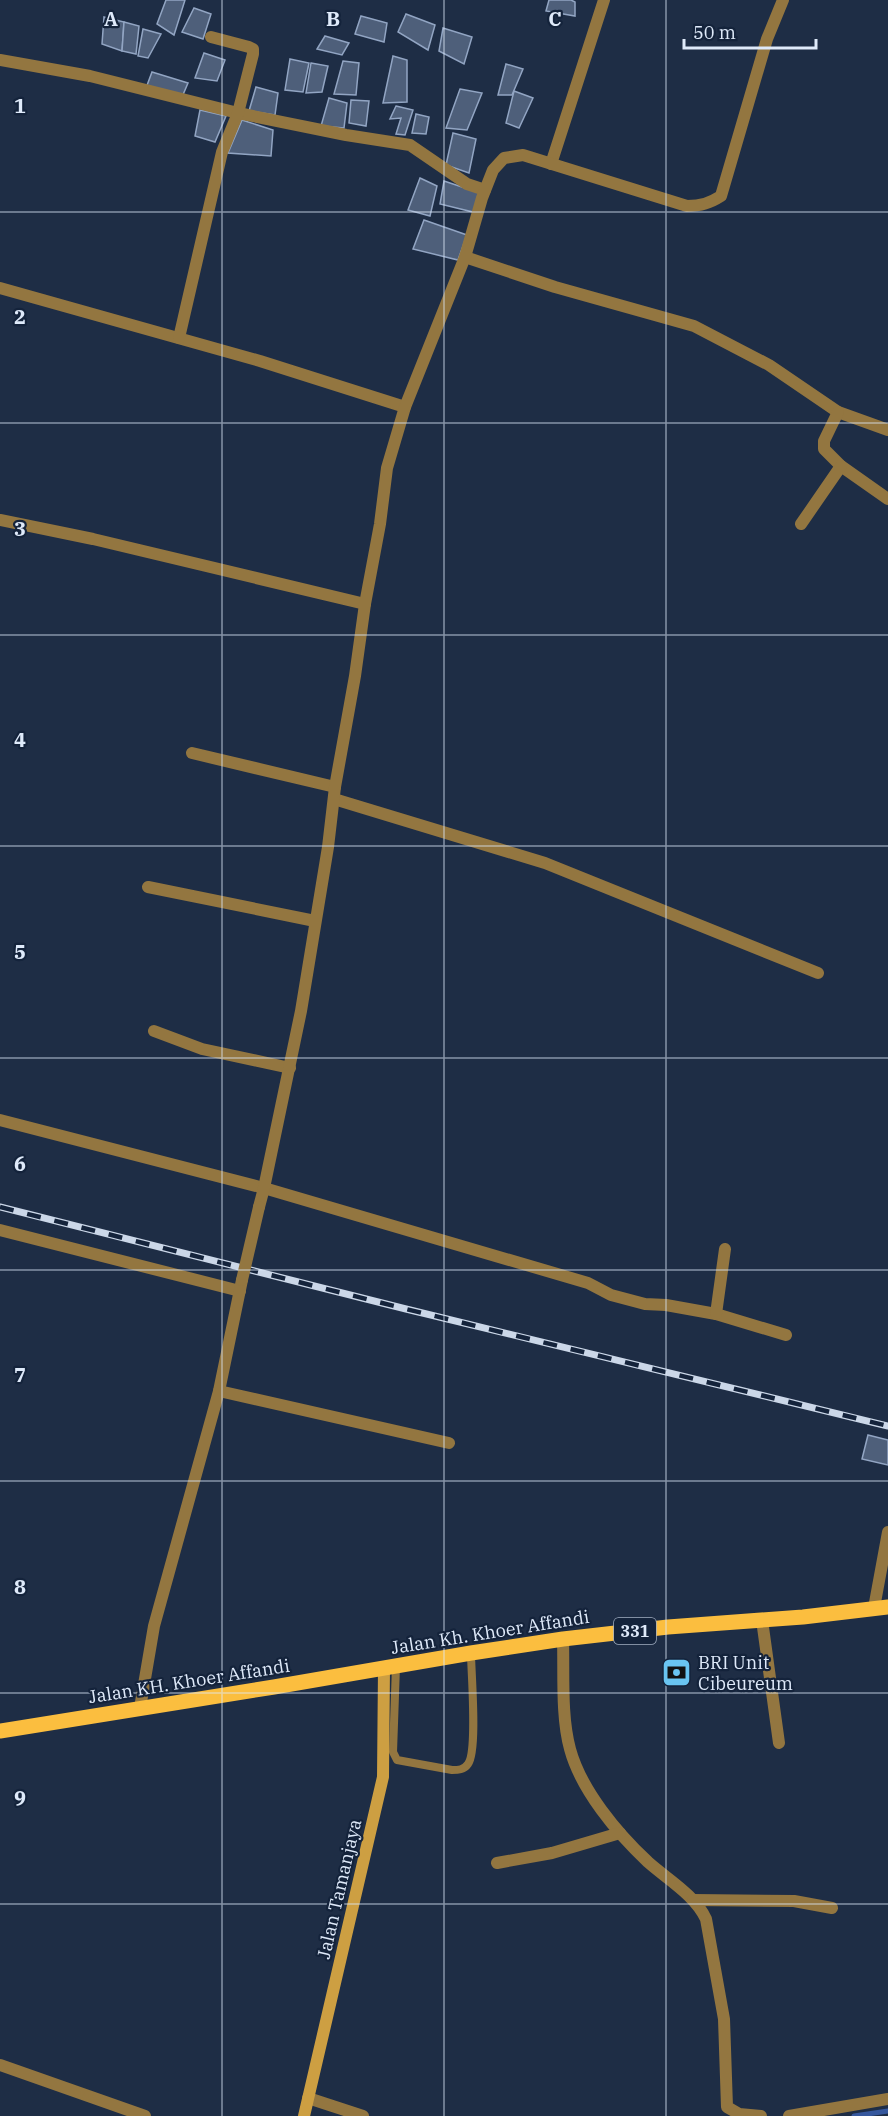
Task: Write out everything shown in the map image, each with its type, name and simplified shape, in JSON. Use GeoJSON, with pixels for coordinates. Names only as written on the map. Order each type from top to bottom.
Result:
{"type":"FeatureCollection","features":[{"type":"Feature","properties":{"kind":"main road","name":"Jalan Kh. Khoer Affandi"},"geometry":{"type":"LineString","coordinates":[[390,1667],[563,1639],[668,1627],[803,1617],[881,1607]]}},
{"type":"Feature","properties":{"kind":"main road","name":"Jalan KH. Khoer Affandi"},"geometry":{"type":"LineString","coordinates":[[0,1731],[390,1667]]}},
{"type":"Feature","properties":{"kind":"street"},"geometry":{"type":"LineString","coordinates":[[551,164],[604,0]]}},
{"type":"Feature","properties":{"kind":"street"},"geometry":{"type":"LineString","coordinates":[[140,1708],[154,1626],[219,1391],[290,1068],[328,847],[387,468],[405,407],[465,257],[485,190],[493,170],[504,158],[523,155],[687,206],[708,204],[721,196],[767,39],[783,0]]}},
{"type":"Feature","properties":{"kind":"street"},"geometry":{"type":"LineString","coordinates":[[179,338],[222,152],[238,113],[253,49],[211,37]]}},
{"type":"Feature","properties":{"kind":"street"},"geometry":{"type":"LineString","coordinates":[[0,60],[90,76],[238,113],[346,135],[411,145],[467,184],[485,190]]}},
{"type":"Feature","properties":{"kind":"street"},"geometry":{"type":"LineString","coordinates":[[465,257],[555,287],[694,326],[769,365],[838,412],[888,430]]}},
{"type":"Feature","properties":{"kind":"street"},"geometry":{"type":"LineString","coordinates":[[0,288],[260,361],[405,407]]}},
{"type":"Feature","properties":{"kind":"street"},"geometry":{"type":"LineString","coordinates":[[838,412],[824,441],[823,446],[827,453],[841,466],[888,498]]}},
{"type":"Feature","properties":{"kind":"street"},"geometry":{"type":"LineString","coordinates":[[801,524],[841,466]]}},
{"type":"Feature","properties":{"kind":"street"},"geometry":{"type":"LineString","coordinates":[[0,520],[93,539],[365,604]]}},
{"type":"Feature","properties":{"kind":"street"},"geometry":{"type":"LineString","coordinates":[[192,753],[335,793],[545,863],[818,973]]}},
{"type":"Feature","properties":{"kind":"street"},"geometry":{"type":"LineString","coordinates":[[148,887],[315,921]]}},
{"type":"Feature","properties":{"kind":"street"},"geometry":{"type":"LineString","coordinates":[[154,1031],[202,1049],[290,1068]]}},
{"type":"Feature","properties":{"kind":"street"},"geometry":{"type":"LineString","coordinates":[[0,1120],[264,1188],[588,1283],[622,1298],[645,1304],[666,1305],[716,1314],[786,1335]]}},
{"type":"Feature","properties":{"kind":"street"},"geometry":{"type":"LineString","coordinates":[[0,1230],[241,1286]]}},
{"type":"Feature","properties":{"kind":"street"},"geometry":{"type":"LineString","coordinates":[[716,1314],[725,1249]]}},
{"type":"Feature","properties":{"kind":"street"},"geometry":{"type":"LineString","coordinates":[[219,1391],[449,1443]]}},
{"type":"Feature","properties":{"kind":"street"},"geometry":{"type":"LineString","coordinates":[[881,1607],[888,1532]]}},
{"type":"Feature","properties":{"kind":"street"},"geometry":{"type":"LineString","coordinates":[[762,1620],[779,1743]]}},
{"type":"Feature","properties":{"kind":"street"},"geometry":{"type":"LineString","coordinates":[[563,1639],[565,1710],[569,1747],[577,1772],[620,1833],[646,1861],[693,1900],[706,1919],[723,2006],[727,2107],[739,2114],[761,2116]]}},
{"type":"Feature","properties":{"kind":"street","name":"Jalan Tamanjaya"},"geometry":{"type":"LineString","coordinates":[[304,2116],[383,1777],[390,1667]]}},
{"type":"Feature","properties":{"kind":"street"},"geometry":{"type":"LineString","coordinates":[[497,1863],[552,1853],[620,1833]]}},
{"type":"Feature","properties":{"kind":"street"},"geometry":{"type":"LineString","coordinates":[[693,1900],[794,1901],[832,1908]]}},
{"type":"Feature","properties":{"kind":"street"},"geometry":{"type":"LineString","coordinates":[[0,2065],[145,2116]]}},
{"type":"Feature","properties":{"kind":"street"},"geometry":{"type":"LineString","coordinates":[[308,2098],[363,2116]]}},
{"type":"Feature","properties":{"kind":"street"},"geometry":{"type":"LineString","coordinates":[[789,2116],[888,2100]]}},
{"type":"Feature","properties":{"kind":"lane"},"geometry":{"type":"LineString","coordinates":[[390,1667],[395,1758],[460,1770],[468,1765],[471,1759],[473,1743],[471,1653]]}},
{"type":"Feature","properties":{"kind":"building"},"geometry":{"type":"Polygon","coordinates":[[[166,0],[185,0],[174,35],[157,24],[166,0]]]}},
{"type":"Feature","properties":{"kind":"building"},"geometry":{"type":"Polygon","coordinates":[[[549,0],[575,2],[575,16],[546,11],[549,0]]]}},
{"type":"Feature","properties":{"kind":"building"},"geometry":{"type":"Polygon","coordinates":[[[194,8],[211,14],[203,39],[182,32],[194,8]]]}},
{"type":"Feature","properties":{"kind":"building"},"geometry":{"type":"Polygon","coordinates":[[[406,14],[435,25],[428,50],[398,32],[406,14]]]}},
{"type":"Feature","properties":{"kind":"building"},"geometry":{"type":"Polygon","coordinates":[[[361,16],[387,23],[384,42],[355,34],[361,16]]]}},
{"type":"Feature","properties":{"kind":"building"},"geometry":{"type":"Polygon","coordinates":[[[104,17],[124,22],[122,51],[102,44],[104,17]]]}},
{"type":"Feature","properties":{"kind":"building"},"geometry":{"type":"Polygon","coordinates":[[[124,22],[139,26],[136,54],[122,51],[124,22]]]}},
{"type":"Feature","properties":{"kind":"building"},"geometry":{"type":"Polygon","coordinates":[[[443,28],[472,37],[464,64],[439,51],[443,28]]]}},
{"type":"Feature","properties":{"kind":"building"},"geometry":{"type":"Polygon","coordinates":[[[143,29],[161,34],[148,58],[138,56],[143,29]]]}},
{"type":"Feature","properties":{"kind":"building"},"geometry":{"type":"Polygon","coordinates":[[[325,36],[349,43],[342,55],[317,49],[325,36]]]}},
{"type":"Feature","properties":{"kind":"building"},"geometry":{"type":"Polygon","coordinates":[[[204,53],[225,60],[217,81],[195,78],[204,53]]]}},
{"type":"Feature","properties":{"kind":"building"},"geometry":{"type":"Polygon","coordinates":[[[393,56],[407,60],[407,102],[383,103],[393,56]]]}},
{"type":"Feature","properties":{"kind":"building"},"geometry":{"type":"Polygon","coordinates":[[[290,59],[309,63],[303,92],[285,90],[290,59]]]}},
{"type":"Feature","properties":{"kind":"building"},"geometry":{"type":"Polygon","coordinates":[[[343,61],[359,63],[356,95],[334,94],[343,61]]]}},
{"type":"Feature","properties":{"kind":"building"},"geometry":{"type":"Polygon","coordinates":[[[311,63],[328,66],[322,92],[306,93],[311,63]]]}},
{"type":"Feature","properties":{"kind":"building"},"geometry":{"type":"Polygon","coordinates":[[[506,64],[523,69],[512,95],[498,95],[506,64]]]}},
{"type":"Feature","properties":{"kind":"building"},"geometry":{"type":"Polygon","coordinates":[[[152,72],[188,83],[182,97],[146,88],[152,72]]]}},
{"type":"Feature","properties":{"kind":"building"},"geometry":{"type":"Polygon","coordinates":[[[256,87],[278,93],[275,115],[249,111],[256,87]]]}},
{"type":"Feature","properties":{"kind":"building"},"geometry":{"type":"Polygon","coordinates":[[[460,89],[482,93],[467,130],[446,128],[460,89]]]}},
{"type":"Feature","properties":{"kind":"building"},"geometry":{"type":"Polygon","coordinates":[[[514,91],[533,98],[519,128],[506,123],[514,91]]]}},
{"type":"Feature","properties":{"kind":"building"},"geometry":{"type":"Polygon","coordinates":[[[329,98],[347,103],[344,128],[321,126],[329,98]]]}},
{"type":"Feature","properties":{"kind":"building"},"geometry":{"type":"Polygon","coordinates":[[[351,100],[369,101],[366,126],[349,123],[351,100]]]}},
{"type":"Feature","properties":{"kind":"building"},"geometry":{"type":"Polygon","coordinates":[[[396,106],[413,110],[405,135],[396,134],[401,118],[390,119],[396,106]]]}},
{"type":"Feature","properties":{"kind":"building"},"geometry":{"type":"Polygon","coordinates":[[[200,110],[226,116],[215,142],[195,136],[200,110]]]}},
{"type":"Feature","properties":{"kind":"building"},"geometry":{"type":"Polygon","coordinates":[[[416,114],[429,117],[426,134],[412,133],[416,114]]]}},
{"type":"Feature","properties":{"kind":"building"},"geometry":{"type":"Polygon","coordinates":[[[242,120],[273,130],[271,156],[228,153],[242,120]]]}},
{"type":"Feature","properties":{"kind":"building"},"geometry":{"type":"Polygon","coordinates":[[[453,133],[476,139],[469,173],[446,165],[453,133]]]}},
{"type":"Feature","properties":{"kind":"building"},"geometry":{"type":"Polygon","coordinates":[[[420,178],[437,186],[430,216],[408,210],[420,178]]]}},
{"type":"Feature","properties":{"kind":"building"},"geometry":{"type":"Polygon","coordinates":[[[444,181],[480,193],[473,212],[440,204],[444,181]]]}},
{"type":"Feature","properties":{"kind":"building"},"geometry":{"type":"Polygon","coordinates":[[[424,220],[467,235],[458,260],[413,249],[424,220]]]}},
{"type":"Feature","properties":{"kind":"building"},"geometry":{"type":"Polygon","coordinates":[[[868,1435],[888,1440],[888,1465],[862,1459],[868,1435]]]}},
{"type":"Feature","properties":{"kind":"waterway"},"geometry":{"type":"LineString","coordinates":[[854,2116],[888,2111]]}},
{"type":"Feature","properties":{"kind":"railway"},"geometry":{"type":"LineString","coordinates":[[0,1207],[406,1309],[888,1426]]}},
{"type":"Feature","properties":{"kind":"place","name":"BRI Unit Cibeureum"},"geometry":{"type":"Point","coordinates":[677,1672]}}]}
